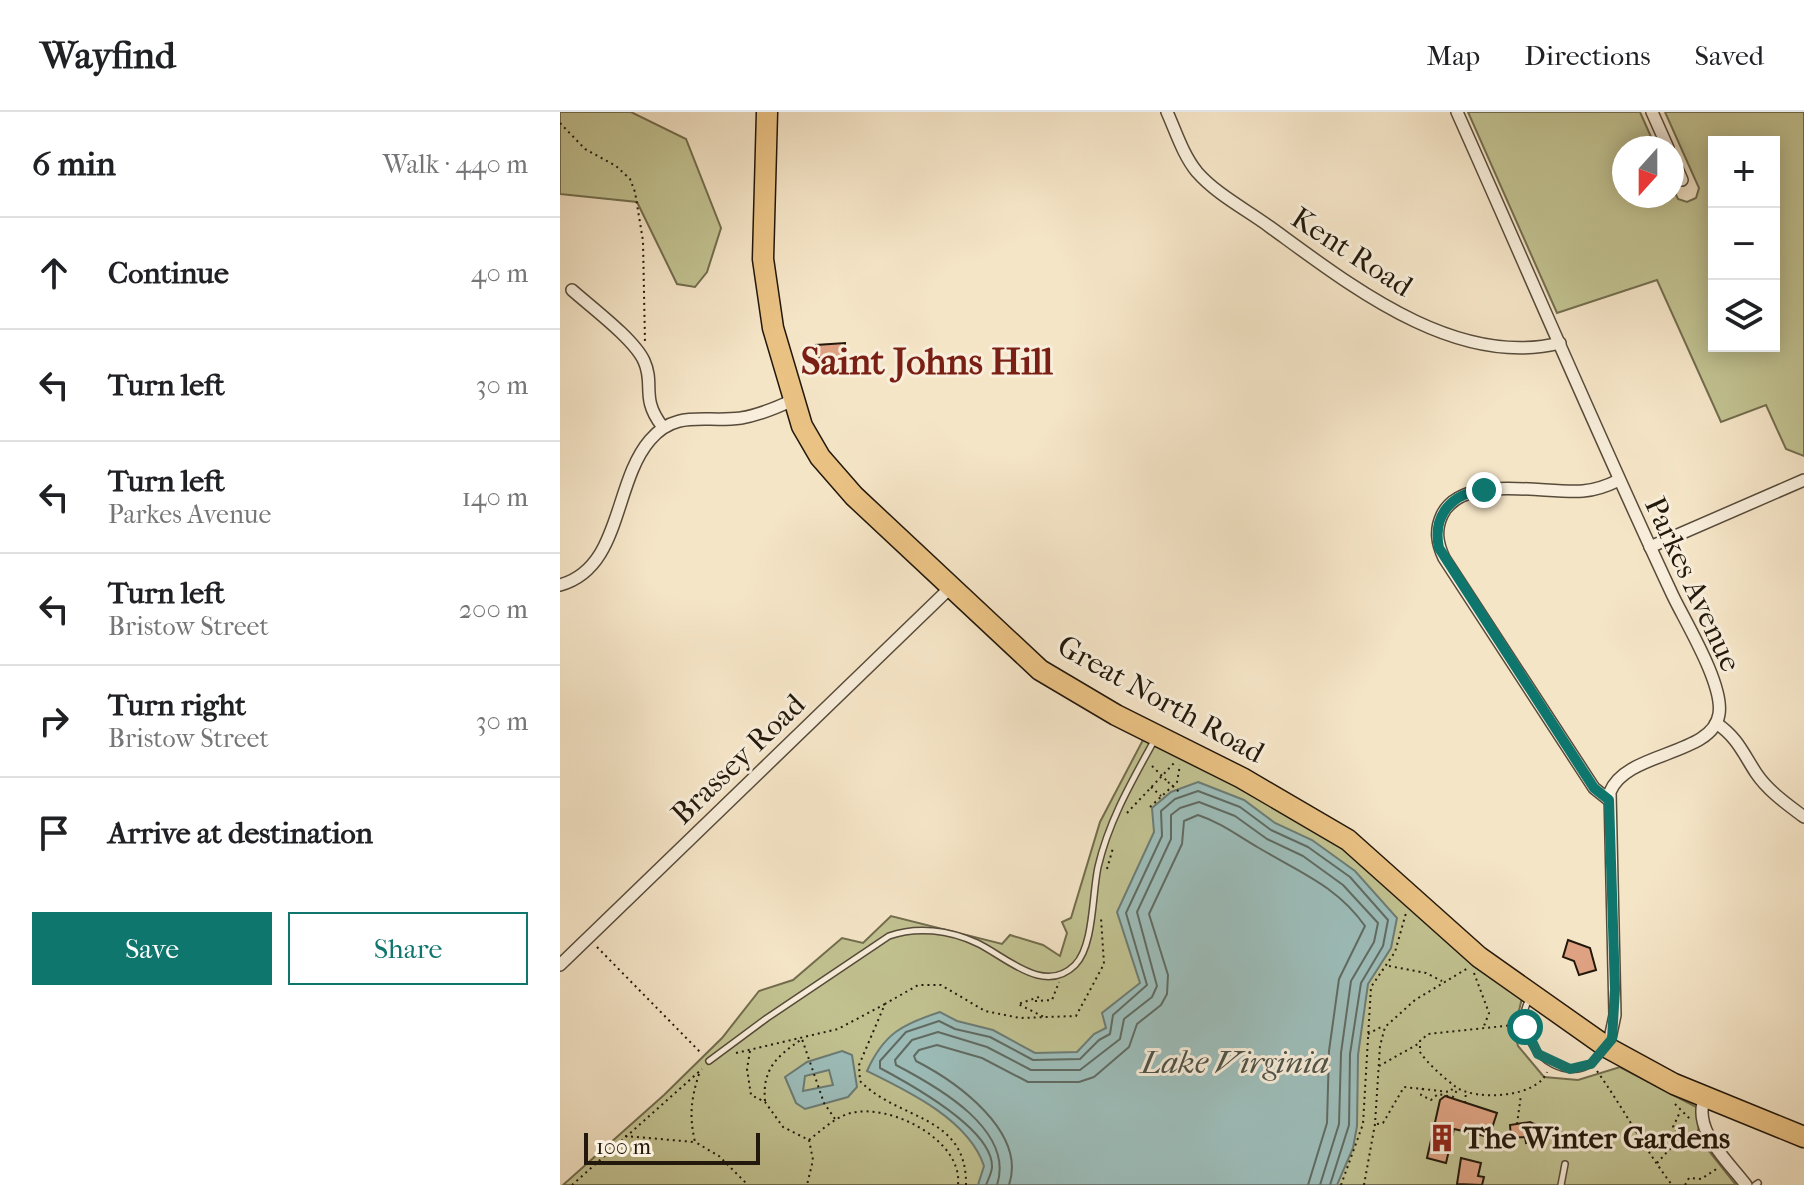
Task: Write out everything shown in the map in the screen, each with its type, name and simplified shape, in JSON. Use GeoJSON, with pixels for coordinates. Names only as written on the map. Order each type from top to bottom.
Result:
{"type":"FeatureCollection","features":[{"type":"Feature","properties":{"kind":"highway","name":"Great North Road"},"geometry":{"type":"LineString","coordinates":[[767,112],[763,259],[773,328],[802,426],[830,469],[950,588],[1040,670],[1242,778],[1348,840],[1452,934],[1531,996],[1608,1048],[1705,1097],[1804,1137]]}},
{"type":"Feature","properties":{"kind":"street","name":"Kent Road"},"geometry":{"type":"LineString","coordinates":[[1167,112],[1198,173],[1373,300],[1451,333],[1506,350],[1535,350],[1560,343]]}},
{"type":"Feature","properties":{"kind":"street","name":"Parkes Avenue"},"geometry":{"type":"LineString","coordinates":[[1457,112],[1619,480],[1714,686],[1720,706],[1716,723]]}},
{"type":"Feature","properties":{"kind":"street"},"geometry":{"type":"LineString","coordinates":[[1652,112],[1663,136]]}},
{"type":"Feature","properties":{"kind":"street"},"geometry":{"type":"LineString","coordinates":[[572,290],[644,360],[649,406],[662,426]]}},
{"type":"Feature","properties":{"kind":"street"},"geometry":{"type":"LineString","coordinates":[[560,585],[582,575],[598,560],[635,461],[662,426],[683,420],[743,417],[793,400]]}},
{"type":"Feature","properties":{"kind":"street"},"geometry":{"type":"LineString","coordinates":[[1609,800],[1594,788],[1444,558],[1437,530],[1452,501],[1471,491],[1587,491],[1619,480]]}},
{"type":"Feature","properties":{"kind":"street"},"geometry":{"type":"LineString","coordinates":[[1650,547],[1804,480]]}},
{"type":"Feature","properties":{"kind":"street","name":"Brassey Road"},"geometry":{"type":"LineString","coordinates":[[560,965],[950,588]]}},
{"type":"Feature","properties":{"kind":"street"},"geometry":{"type":"LineString","coordinates":[[1608,1048],[1615,1015],[1609,800],[1620,776],[1703,737],[1716,723],[1738,740],[1757,774],[1770,788],[1804,817]]}},
{"type":"Feature","properties":{"kind":"street"},"geometry":{"type":"LineString","coordinates":[[1705,1097],[1700,1113],[1705,1129],[1753,1184]]}},
{"type":"Feature","properties":{"kind":"lane"},"geometry":{"type":"LineString","coordinates":[[709,1061],[889,936],[908,929],[946,932],[976,943],[1021,969],[1038,975],[1058,976],[1080,960],[1088,938],[1089,911],[1107,833],[1157,735]]}},
{"type":"Feature","properties":{"kind":"lane"},"geometry":{"type":"LineString","coordinates":[[1531,996],[1524,1007],[1527,1038],[1538,1054],[1570,1069],[1591,1064],[1608,1048]]}},
{"type":"Feature","properties":{"kind":"lane"},"geometry":{"type":"LineString","coordinates":[[1561,1185],[1565,1164]]}},
{"type":"Feature","properties":{"kind":"path"},"geometry":{"type":"LineString","coordinates":[[560,123],[585,149],[616,166],[630,179],[635,192],[643,241],[644,360]]}},
{"type":"Feature","properties":{"kind":"path"},"geometry":{"type":"LineString","coordinates":[[1124,816],[1160,775],[1172,764],[1179,763],[1177,782],[1150,807]]}},
{"type":"Feature","properties":{"kind":"path"},"geometry":{"type":"LineString","coordinates":[[1160,775],[1180,793]]}},
{"type":"Feature","properties":{"kind":"path"},"geometry":{"type":"LineString","coordinates":[[1150,786],[1161,796]]}},
{"type":"Feature","properties":{"kind":"path"},"geometry":{"type":"LineString","coordinates":[[1106,873],[1113,848]]}},
{"type":"Feature","properties":{"kind":"path"},"geometry":{"type":"LineString","coordinates":[[572,1185],[709,1061],[838,1029],[918,985],[941,985],[985,1011],[1045,1018],[1076,1016],[1091,994],[1104,964],[1100,910]]}},
{"type":"Feature","properties":{"kind":"path"},"geometry":{"type":"LineString","coordinates":[[1341,1185],[1363,1124],[1371,987],[1389,966],[1406,912]]}},
{"type":"Feature","properties":{"kind":"path"},"geometry":{"type":"LineString","coordinates":[[588,937],[709,1061]]}},
{"type":"Feature","properties":{"kind":"path"},"geometry":{"type":"LineString","coordinates":[[1389,966],[1426,973],[1443,982]]}},
{"type":"Feature","properties":{"kind":"path"},"geometry":{"type":"LineString","coordinates":[[1367,1035],[1385,1027],[1398,1013],[1470,967],[1489,1013],[1484,1027]]}},
{"type":"Feature","properties":{"kind":"path"},"geometry":{"type":"LineString","coordinates":[[1045,1018],[1018,1004],[1052,1000],[1058,991],[1058,976]]}},
{"type":"Feature","properties":{"kind":"path"},"geometry":{"type":"LineString","coordinates":[[1034,1000],[1039,997]]}},
{"type":"Feature","properties":{"kind":"path"},"geometry":{"type":"LineString","coordinates":[[885,1004],[859,1065],[860,1081],[873,1094],[942,1128],[962,1150],[966,1185]]}},
{"type":"Feature","properties":{"kind":"path"},"geometry":{"type":"LineString","coordinates":[[1378,1067],[1419,1044],[1428,1034],[1520,1024],[1525,1018]]}},
{"type":"Feature","properties":{"kind":"path"},"geometry":{"type":"LineString","coordinates":[[1364,1185],[1375,1124],[1378,1067],[1385,1027]]}},
{"type":"Feature","properties":{"kind":"path"},"geometry":{"type":"LineString","coordinates":[[802,1039],[812,1060],[824,1103],[836,1119]]}},
{"type":"Feature","properties":{"kind":"path"},"geometry":{"type":"LineString","coordinates":[[765,1102],[765,1077],[771,1064],[802,1039]]}},
{"type":"Feature","properties":{"kind":"path"},"geometry":{"type":"LineString","coordinates":[[1419,1044],[1424,1059],[1456,1088],[1467,1091],[1521,1093],[1531,1090],[1546,1075]]}},
{"type":"Feature","properties":{"kind":"path"},"geometry":{"type":"LineString","coordinates":[[750,1049],[747,1069],[751,1095],[765,1102],[783,1127],[809,1140]]}},
{"type":"Feature","properties":{"kind":"path"},"geometry":{"type":"LineString","coordinates":[[1591,1064],[1631,1123],[1638,1140],[1672,1185]]}},
{"type":"Feature","properties":{"kind":"path"},"geometry":{"type":"LineString","coordinates":[[695,1142],[690,1121],[691,1100],[700,1071]]}},
{"type":"Feature","properties":{"kind":"path"},"geometry":{"type":"LineString","coordinates":[[1375,1124],[1383,1123],[1404,1087],[1450,1092],[1456,1088]]}},
{"type":"Feature","properties":{"kind":"path"},"geometry":{"type":"LineString","coordinates":[[1423,1087],[1421,1095],[1431,1100],[1438,1094],[1453,1097],[1456,1088]]}},
{"type":"Feature","properties":{"kind":"path"},"geometry":{"type":"LineString","coordinates":[[1465,1103],[1467,1091]]}},
{"type":"Feature","properties":{"kind":"path"},"geometry":{"type":"LineString","coordinates":[[1517,1124],[1521,1093]]}},
{"type":"Feature","properties":{"kind":"path"},"geometry":{"type":"LineString","coordinates":[[1680,1138],[1673,1127],[1682,1110]]}},
{"type":"Feature","properties":{"kind":"path"},"geometry":{"type":"LineString","coordinates":[[809,1140],[836,1119],[854,1112],[884,1115],[915,1125],[940,1142],[955,1159],[958,1185]]}},
{"type":"Feature","properties":{"kind":"path"},"geometry":{"type":"LineString","coordinates":[[1631,1123],[1639,1123]]}},
{"type":"Feature","properties":{"kind":"path"},"geometry":{"type":"LineString","coordinates":[[623,1136],[695,1142],[719,1156],[748,1185]]}},
{"type":"Feature","properties":{"kind":"path"},"geometry":{"type":"LineString","coordinates":[[1656,1164],[1680,1138],[1702,1138]]}},
{"type":"Feature","properties":{"kind":"path"},"geometry":{"type":"LineString","coordinates":[[807,1185],[813,1160],[809,1140]]}},
{"type":"Feature","properties":{"kind":"path"},"geometry":{"type":"LineString","coordinates":[[1685,1185],[1689,1178],[1701,1179],[1722,1165]]}},
{"type":"Feature","properties":{"kind":"green space"},"geometry":{"type":"Polygon","coordinates":[[[560,112],[631,112],[686,139],[721,228],[707,272],[695,287],[677,284],[637,202],[560,194],[560,112]]]}},
{"type":"Feature","properties":{"kind":"green space"},"geometry":{"type":"Polygon","coordinates":[[[1468,112],[1640,112],[1651,136],[1612,136],[1612,208],[1684,208],[1684,201],[1696,198],[1699,188],[1684,154],[1684,136],[1676,136],[1665,112],[1804,112],[1804,456],[1786,449],[1766,405],[1721,422],[1657,280],[1557,313],[1468,112]]]}},
{"type":"Feature","properties":{"kind":"green space"},"geometry":{"type":"Polygon","coordinates":[[[1144,738],[1321,830],[1522,998],[1514,1031],[1518,1046],[1544,1077],[1578,1080],[1620,1067],[1702,1110],[1697,1136],[1736,1185],[563,1185],[664,1095],[722,1038],[759,991],[793,980],[842,938],[863,943],[891,916],[1002,944],[1010,935],[1043,945],[1060,956],[1067,933],[1062,922],[1071,918],[1100,822],[1144,738]]]}},
{"type":"Feature","properties":{"kind":"water","name":"Lake Virginia"},"geometry":{"type":"Polygon","coordinates":[[[1198,782],[1244,800],[1275,823],[1312,840],[1355,871],[1397,918],[1391,948],[1368,984],[1358,1055],[1357,1126],[1353,1148],[1337,1185],[978,1185],[984,1166],[965,1135],[935,1109],[867,1071],[880,1047],[905,1026],[940,1012],[957,1021],[993,1030],[1035,1053],[1077,1052],[1094,1034],[1106,1028],[1102,1013],[1140,983],[1117,912],[1154,832],[1152,808],[1171,792],[1198,782]]]}},
{"type":"Feature","properties":{"kind":"water"},"geometry":{"type":"Polygon","coordinates":[[[842,1051],[852,1055],[857,1087],[848,1097],[805,1109],[796,1103],[785,1077],[807,1062],[842,1051]],[[829,1070],[805,1076],[803,1091],[833,1085],[829,1070]]]}},
{"type":"Feature","properties":{"kind":"building"},"geometry":{"type":"Polygon","coordinates":[[[845,343],[845,357],[817,358],[816,345],[845,343]]]}},
{"type":"Feature","properties":{"kind":"building"},"geometry":{"type":"Polygon","coordinates":[[[1568,940],[1590,948],[1596,970],[1579,975],[1574,961],[1563,957],[1568,940]]]}},
{"type":"Feature","properties":{"kind":"building"},"geometry":{"type":"Polygon","coordinates":[[[1445,1096],[1497,1113],[1489,1137],[1454,1129],[1446,1163],[1427,1158],[1440,1100],[1445,1096]]]}},
{"type":"Feature","properties":{"kind":"building"},"geometry":{"type":"Polygon","coordinates":[[[1530,1122],[1536,1125],[1538,1141],[1526,1143],[1525,1137],[1511,1138],[1510,1125],[1530,1122]]]}},
{"type":"Feature","properties":{"kind":"building"},"geometry":{"type":"Polygon","coordinates":[[[1461,1158],[1481,1163],[1478,1176],[1484,1177],[1482,1185],[1457,1184],[1461,1158]]]}},
{"type":"Feature","properties":{"kind":"place","name":"The Winter Gardens"},"geometry":{"type":"Point","coordinates":[1442,1138]}},
{"type":"Feature","properties":{"kind":"district","name":"Saint Johns Hill"},"geometry":{"type":"Point","coordinates":[927,361]}},
{"type":"Feature","properties":{"kind":"route"},"geometry":{"type":"LineString","coordinates":[[1484,490],[1461,495],[1445,510],[1437,530],[1439,548],[1594,788],[1609,800],[1615,989],[1612,1039],[1608,1048],[1591,1064],[1570,1069],[1538,1054],[1527,1038],[1525,1027]]}}]}
